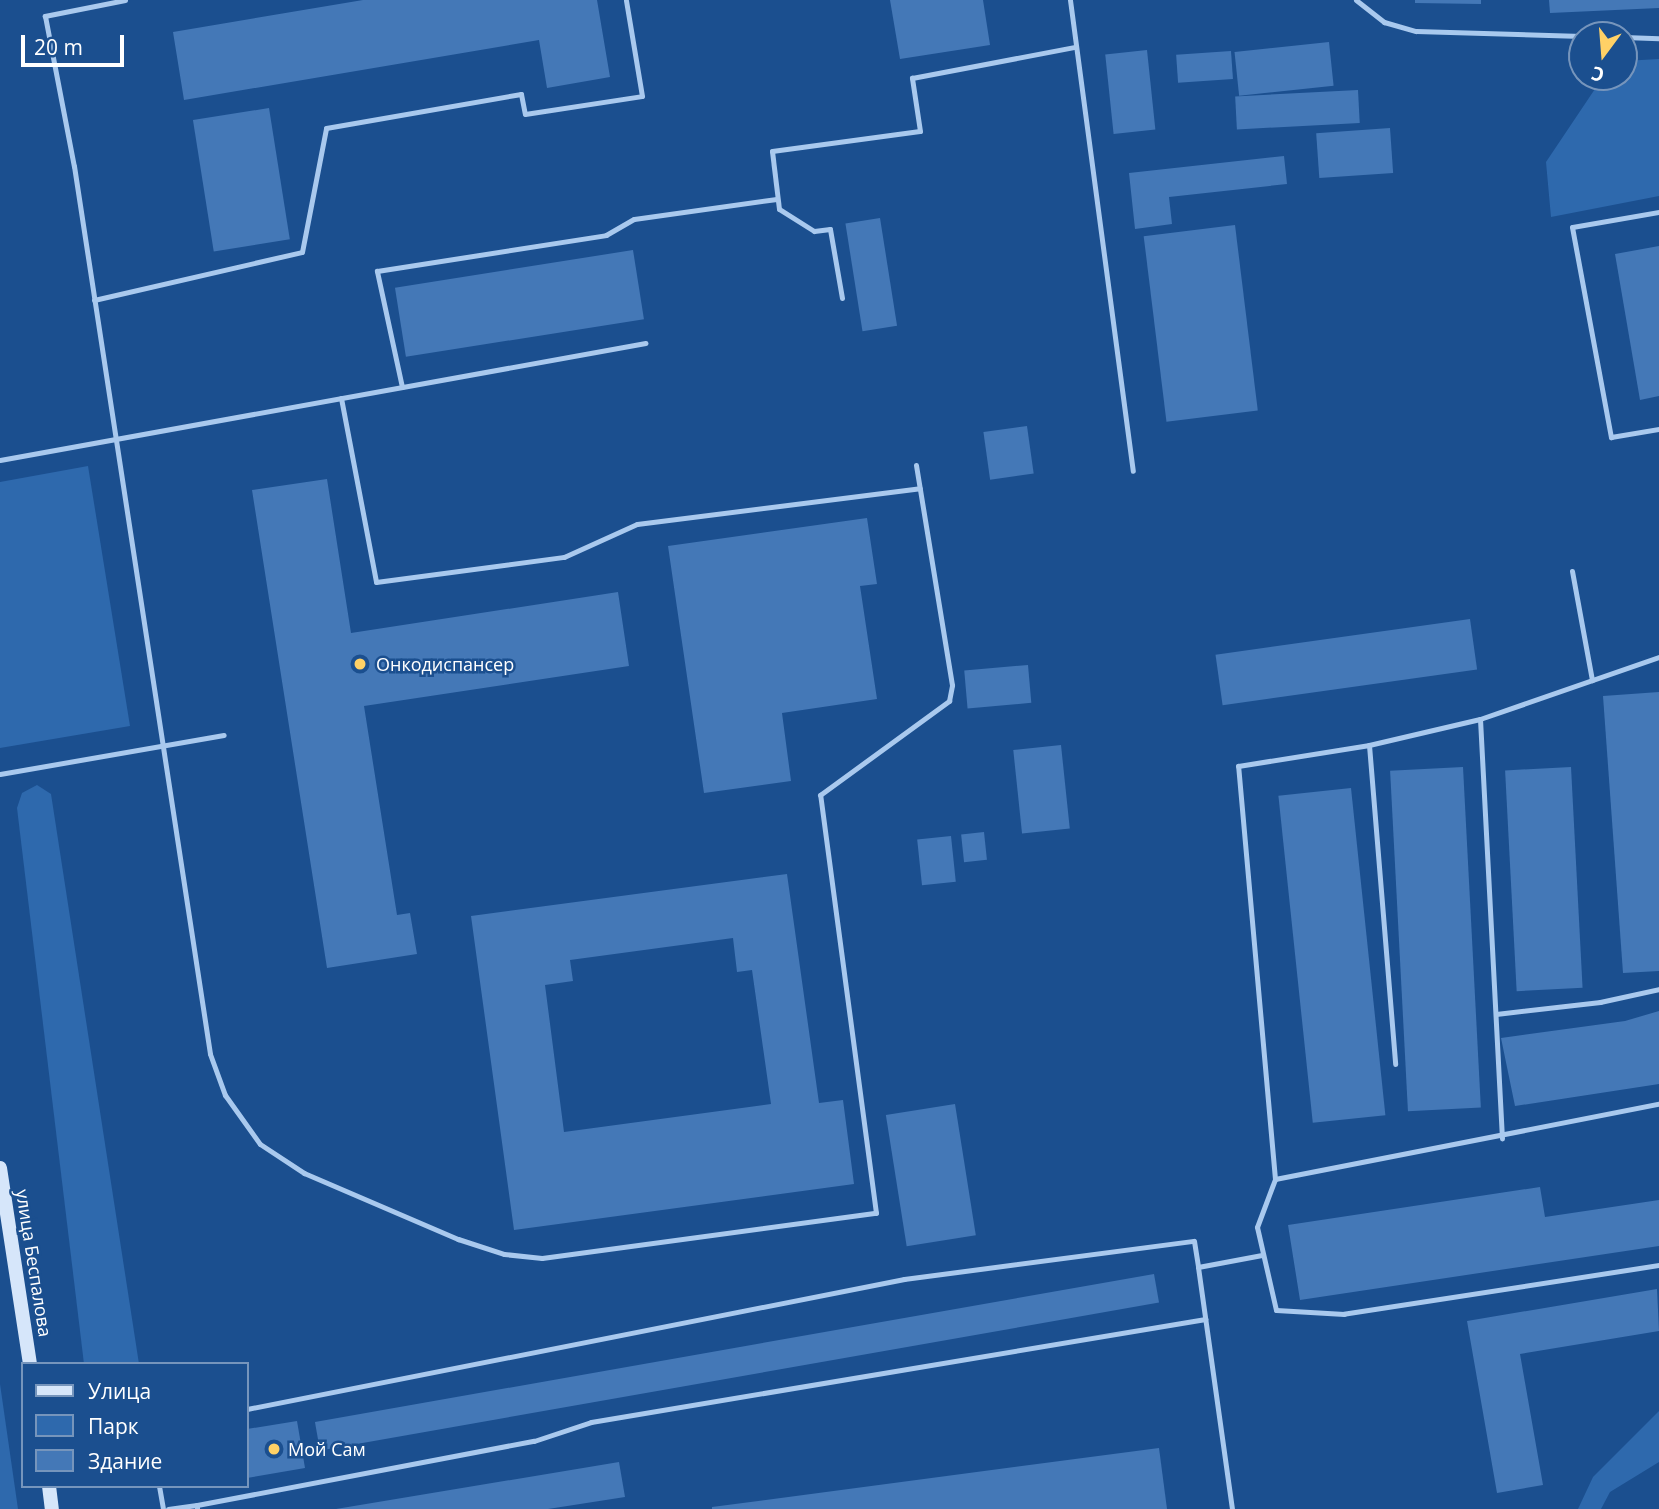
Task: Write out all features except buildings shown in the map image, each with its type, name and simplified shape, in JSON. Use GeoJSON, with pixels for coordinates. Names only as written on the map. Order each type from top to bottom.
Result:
{"type":"FeatureCollection","features":[{"type":"Feature","properties":{"kind":"main road","name":"улица Беспалова"},"geometry":{"type":"LineString","coordinates":[[0,1168],[30,1362]]}},
{"type":"Feature","properties":{"kind":"main road"},"geometry":{"type":"LineString","coordinates":[[49,1488],[52,1509]]}},
{"type":"Feature","properties":{"kind":"lane"},"geometry":{"type":"LineString","coordinates":[[125,0],[46,16],[116,439],[210,1054],[225,1095],[260,1144],[304,1173],[458,1239],[504,1254],[542,1258],[876,1213],[820,795],[949,701],[952,685],[916,465]]}},
{"type":"Feature","properties":{"kind":"lane"},"geometry":{"type":"LineString","coordinates":[[94,300],[302,252],[326,128],[521,94],[525,114],[642,96],[626,0]]}},
{"type":"Feature","properties":{"kind":"lane"},"geometry":{"type":"LineString","coordinates":[[1070,0],[1133,471]]}},
{"type":"Feature","properties":{"kind":"lane"},"geometry":{"type":"LineString","coordinates":[[1356,0],[1384,22],[1416,31],[1568,36]]}},
{"type":"Feature","properties":{"kind":"lane"},"geometry":{"type":"LineString","coordinates":[[1638,37],[1659,38]]}},
{"type":"Feature","properties":{"kind":"lane"},"geometry":{"type":"LineString","coordinates":[[842,298],[830,229],[814,231],[779,209],[772,151],[920,131],[912,78],[1075,47]]}},
{"type":"Feature","properties":{"kind":"lane"},"geometry":{"type":"LineString","coordinates":[[402,387],[377,271],[606,235],[634,219],[777,199]]}},
{"type":"Feature","properties":{"kind":"lane"},"geometry":{"type":"LineString","coordinates":[[1659,212],[1572,227],[1611,437],[1659,429]]}},
{"type":"Feature","properties":{"kind":"lane"},"geometry":{"type":"LineString","coordinates":[[0,460],[645,343]]}},
{"type":"Feature","properties":{"kind":"lane"},"geometry":{"type":"LineString","coordinates":[[341,398],[376,582],[564,557],[637,524],[920,488]]}},
{"type":"Feature","properties":{"kind":"lane"},"geometry":{"type":"LineString","coordinates":[[1572,571],[1592,680]]}},
{"type":"Feature","properties":{"kind":"lane"},"geometry":{"type":"LineString","coordinates":[[1659,657],[1480,719],[1369,745],[1238,766],[1275,1179],[1257,1227],[1276,1310],[1344,1314],[1659,1265]]}},
{"type":"Feature","properties":{"kind":"lane"},"geometry":{"type":"LineString","coordinates":[[1480,719],[1502,1138]]}},
{"type":"Feature","properties":{"kind":"lane"},"geometry":{"type":"LineString","coordinates":[[0,774],[224,735]]}},
{"type":"Feature","properties":{"kind":"lane"},"geometry":{"type":"LineString","coordinates":[[1369,745],[1395,1065]]}},
{"type":"Feature","properties":{"kind":"lane"},"geometry":{"type":"LineString","coordinates":[[1496,1014],[1600,1002],[1659,989]]}},
{"type":"Feature","properties":{"kind":"lane"},"geometry":{"type":"LineString","coordinates":[[1275,1179],[1502,1138],[1659,1104]]}},
{"type":"Feature","properties":{"kind":"lane"},"geometry":{"type":"LineString","coordinates":[[248,1409],[904,1279],[1194,1241],[1232,1509]]}},
{"type":"Feature","properties":{"kind":"lane"},"geometry":{"type":"LineString","coordinates":[[1198,1267],[1262,1255]]}},
{"type":"Feature","properties":{"kind":"lane"},"geometry":{"type":"LineString","coordinates":[[160,1488],[165,1509],[197,1507],[534,1441],[592,1422],[1205,1319]]}},
{"type":"Feature","properties":{"kind":"green space"},"geometry":{"type":"Polygon","coordinates":[[[1659,59],[1659,196],[1551,217],[1546,162],[1594,91],[1638,91],[1638,60],[1659,59]]]}},
{"type":"Feature","properties":{"kind":"green space"},"geometry":{"type":"Polygon","coordinates":[[[88,466],[130,726],[0,748],[0,482],[88,466]]]}},
{"type":"Feature","properties":{"kind":"green space"},"geometry":{"type":"Polygon","coordinates":[[[37,785],[51,794],[139,1362],[84,1362],[17,808],[22,793],[37,785]]]}},
{"type":"Feature","properties":{"kind":"green space"},"geometry":{"type":"Polygon","coordinates":[[[0,1384],[18,1509],[0,1509],[0,1384]]]}},
{"type":"Feature","properties":{"kind":"green space"},"geometry":{"type":"Polygon","coordinates":[[[1659,1411],[1659,1462],[1610,1492],[1601,1509],[1578,1509],[1593,1477],[1659,1411]]]}},
{"type":"Feature","properties":{"kind":"place","name":"Онкодиспансер"},"geometry":{"type":"Point","coordinates":[360,664]}},
{"type":"Feature","properties":{"kind":"place","name":"Мой Сам"},"geometry":{"type":"Point","coordinates":[274,1449]}}]}
